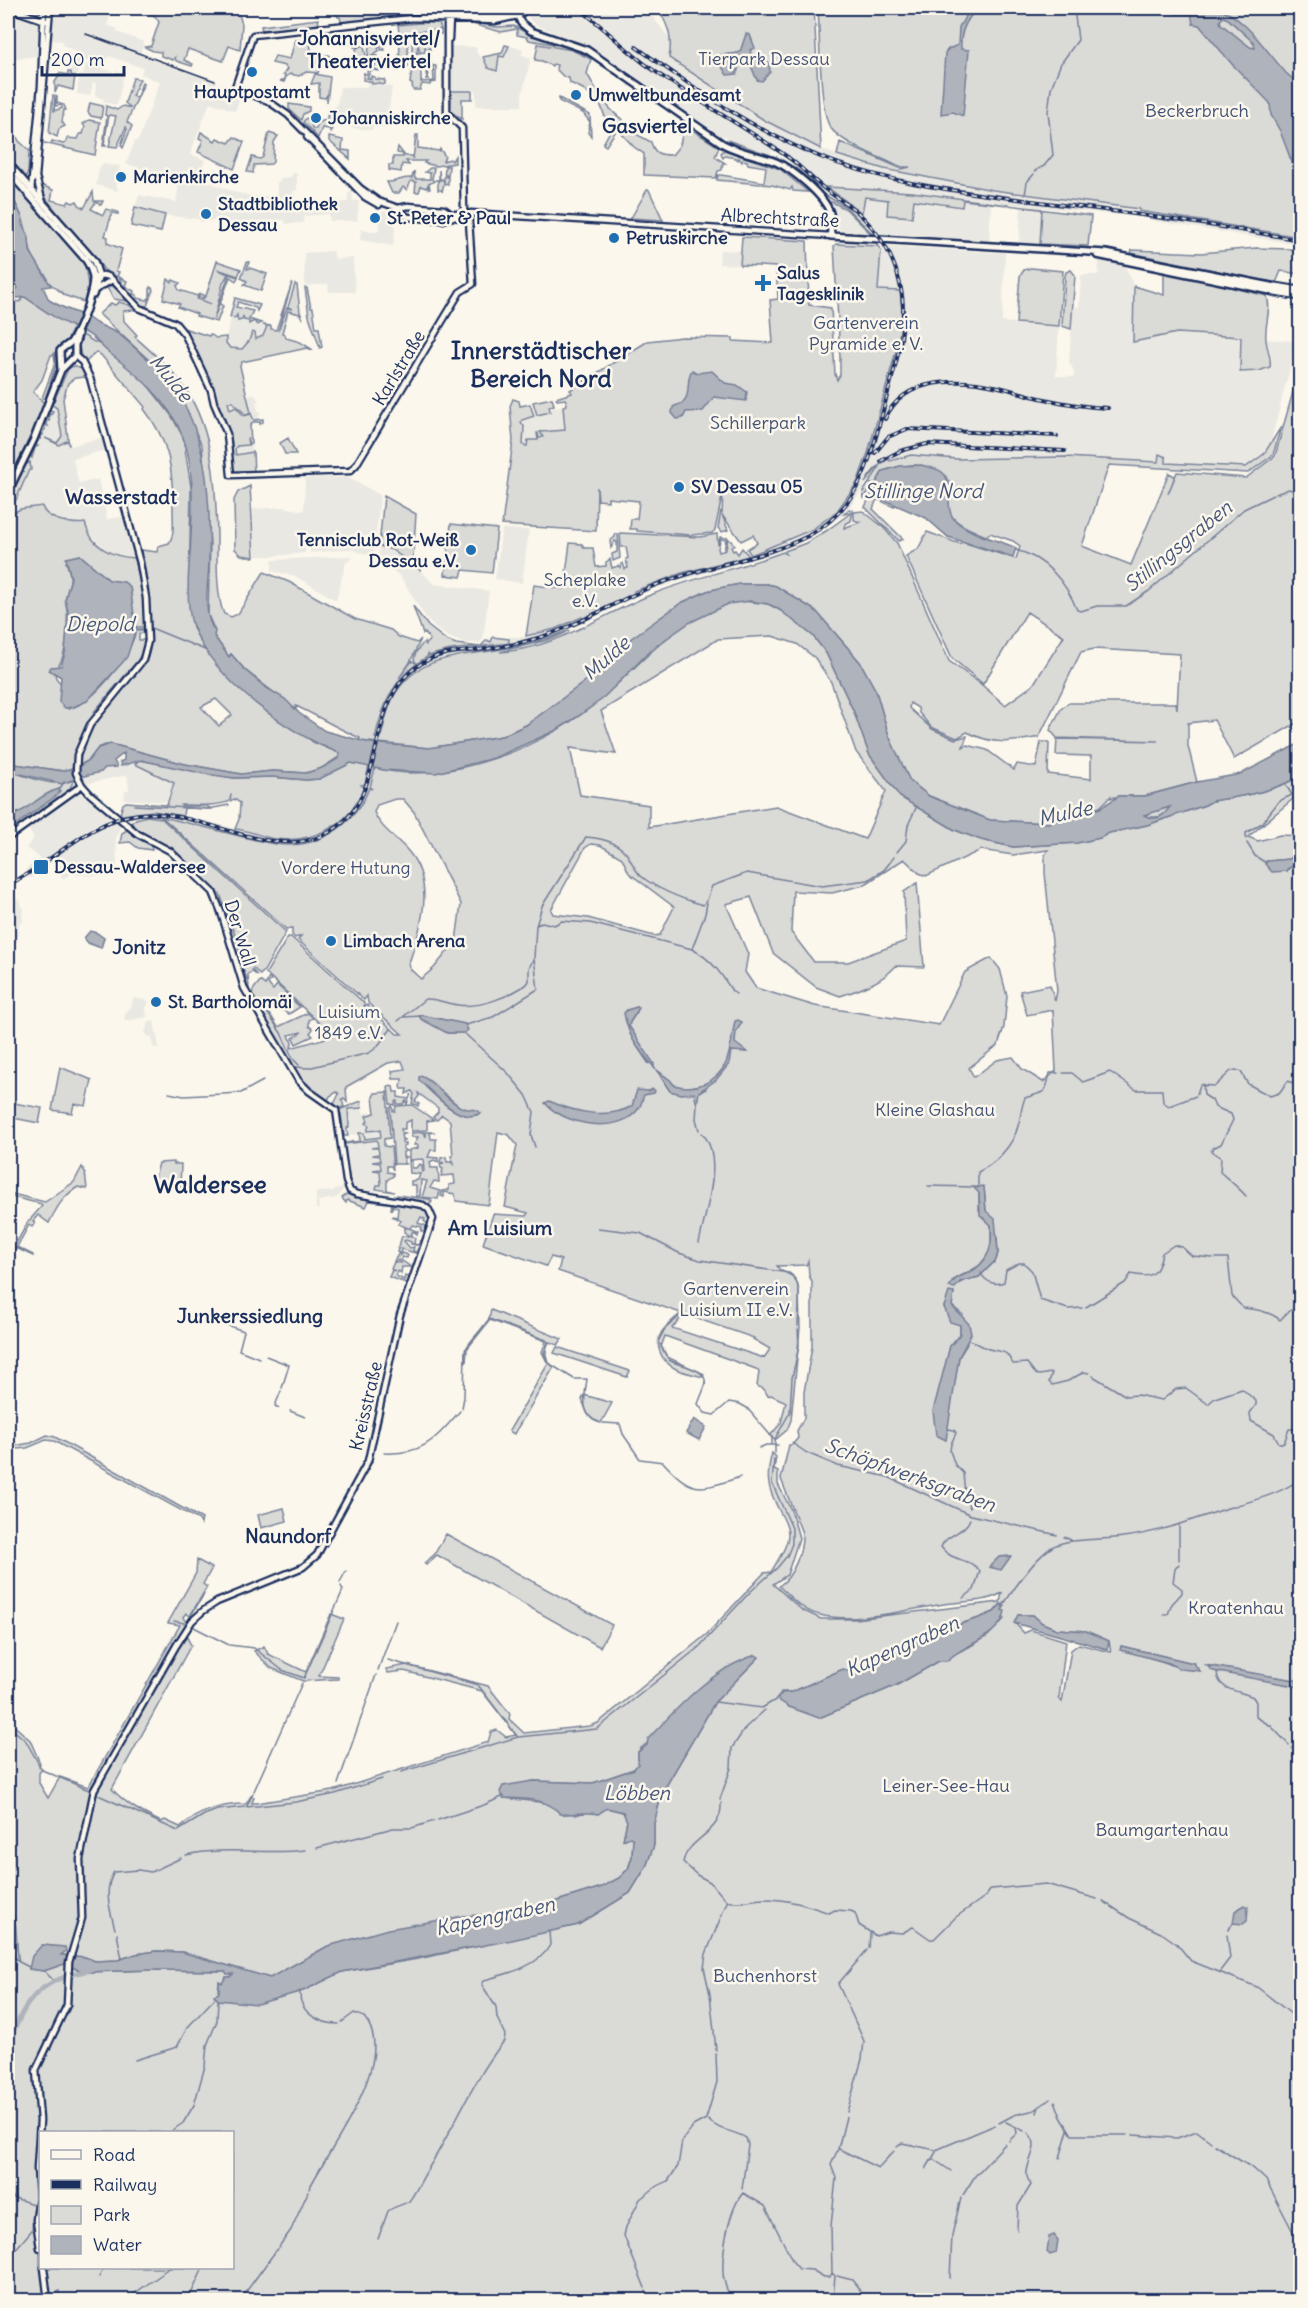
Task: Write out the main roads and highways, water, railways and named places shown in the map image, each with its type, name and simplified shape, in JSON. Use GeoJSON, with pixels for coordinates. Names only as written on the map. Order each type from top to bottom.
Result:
{"type":"FeatureCollection","features":[{"type":"Feature","properties":{"kind":"highway"},"geometry":{"type":"LineString","coordinates":[[1276,289],[1300,291]]}},
{"type":"Feature","properties":{"kind":"highway"},"geometry":{"type":"LineString","coordinates":[[1276,289],[1300,296]]}},
{"type":"Feature","properties":{"kind":"main road"},"geometry":{"type":"LineString","coordinates":[[8,8],[46,21]]}},
{"type":"Feature","properties":{"kind":"main road"},"geometry":{"type":"LineString","coordinates":[[31,8],[44,11],[50,8]]}},
{"type":"Feature","properties":{"kind":"main road"},"geometry":{"type":"LineString","coordinates":[[515,14],[522,8]]}},
{"type":"Feature","properties":{"kind":"main road"},"geometry":{"type":"LineString","coordinates":[[466,215],[448,212],[444,209],[402,209],[373,200],[285,112],[263,99],[236,90],[254,35],[413,18],[448,17],[499,21],[528,8]]}},
{"type":"Feature","properties":{"kind":"main road"},"geometry":{"type":"LineString","coordinates":[[43,205],[36,183],[46,21],[44,11]]}},
{"type":"Feature","properties":{"kind":"main road"},"geometry":{"type":"LineString","coordinates":[[515,14],[523,25],[534,33],[571,43],[590,52],[723,144],[743,154],[778,163],[788,169],[826,205],[830,215],[831,236]]}},
{"type":"Feature","properties":{"kind":"main road"},"geometry":{"type":"LineString","coordinates":[[448,17],[447,113],[462,128],[462,184],[466,215]]}},
{"type":"Feature","properties":{"kind":"main road"},"geometry":{"type":"LineString","coordinates":[[32,199],[30,190],[46,21]]}},
{"type":"Feature","properties":{"kind":"main road"},"geometry":{"type":"LineString","coordinates":[[8,163],[97,267],[95,290],[77,332],[60,351],[61,370],[34,439],[8,492]]}},
{"type":"Feature","properties":{"kind":"main road"},"geometry":{"type":"LineString","coordinates":[[8,171],[86,260],[96,277],[89,302]]}},
{"type":"Feature","properties":{"kind":"main road"},"geometry":{"type":"LineString","coordinates":[[20,179],[32,176]]}},
{"type":"Feature","properties":{"kind":"main road"},"geometry":{"type":"LineString","coordinates":[[30,190],[36,183]]}},
{"type":"Feature","properties":{"kind":"main road"},"geometry":{"type":"LineString","coordinates":[[20,187],[30,190]]}},
{"type":"Feature","properties":{"kind":"main road"},"geometry":{"type":"LineString","coordinates":[[402,209],[408,217],[443,220],[466,215]]}},
{"type":"Feature","properties":{"kind":"main road"},"geometry":{"type":"LineString","coordinates":[[448,212],[448,218]]}},
{"type":"Feature","properties":{"kind":"main road","name":"Albrechtstraße"},"geometry":{"type":"LineString","coordinates":[[466,215],[1119,254],[1276,289]]}},
{"type":"Feature","properties":{"kind":"main road","name":"Karlstraße"},"geometry":{"type":"LineString","coordinates":[[112,280],[137,307],[175,323],[185,335],[211,390],[215,407],[228,434],[231,476],[350,471],[355,467],[460,292],[473,283],[466,215]]}},
{"type":"Feature","properties":{"kind":"main road","name":"Albrechtstraße"},"geometry":{"type":"LineString","coordinates":[[1079,251],[1276,289]]}},
{"type":"Feature","properties":{"kind":"main road"},"geometry":{"type":"LineString","coordinates":[[95,290],[112,280],[105,275],[96,277]]}},
{"type":"Feature","properties":{"kind":"main road"},"geometry":{"type":"LineString","coordinates":[[61,370],[76,353],[77,332]]}},
{"type":"Feature","properties":{"kind":"main road"},"geometry":{"type":"LineString","coordinates":[[8,838],[80,783],[75,766],[77,755],[90,725],[140,664],[147,651],[145,590],[138,556],[90,378],[76,353],[65,346]]}},
{"type":"Feature","properties":{"kind":"main road"},"geometry":{"type":"LineString","coordinates":[[61,358],[83,365]]}},
{"type":"Feature","properties":{"kind":"main road","name":"Der Wall"},"geometry":{"type":"LineString","coordinates":[[80,783],[135,832],[170,851],[213,892],[244,988],[295,1076],[306,1088],[337,1112],[349,1189]]}},
{"type":"Feature","properties":{"kind":"main road","name":"Kreisstraße"},"geometry":{"type":"LineString","coordinates":[[39,2131],[35,2076],[37,2064],[66,2010],[70,1954],[80,1927],[82,1907],[80,1859],[94,1790],[186,1630],[203,1611],[217,1602],[310,1562],[317,1555],[368,1461],[400,1315],[433,1217],[423,1205],[399,1199],[356,1194],[349,1189]]}},
{"type":"Feature","properties":{"kind":"main road","name":"Kreisstraße"},"geometry":{"type":"LineString","coordinates":[[39,2136],[36,2220],[39,2241]]}},
{"type":"Feature","properties":{"kind":"main road"},"geometry":{"type":"LineString","coordinates":[[44,2269],[48,2301]]}},
{"type":"Feature","properties":{"kind":"water"},"geometry":{"type":"Polygon","coordinates":[[[1213,7],[1226,12],[1246,26],[1287,74],[1293,79],[1300,77],[1300,177],[1296,173],[1280,131],[1271,115],[1270,103],[1231,63],[1199,25],[1193,24],[1191,12],[1196,8],[1213,7]],[[1223,17],[1221,24],[1250,47],[1255,48],[1254,43],[1223,17]]]}},
{"type":"Feature","properties":{"kind":"water"},"geometry":{"type":"Polygon","coordinates":[[[971,8],[977,8],[965,27],[961,43],[961,49],[969,50],[963,116],[953,112],[941,114],[945,53],[948,49],[958,45],[959,27],[971,8]]]}},
{"type":"Feature","properties":{"kind":"water"},"geometry":{"type":"Polygon","coordinates":[[[746,34],[750,35],[755,48],[750,50],[753,59],[763,57],[769,64],[770,72],[762,81],[757,80],[751,66],[739,65],[737,74],[727,75],[721,65],[715,61],[715,57],[740,52],[746,34]]]}},
{"type":"Feature","properties":{"kind":"water","name":"Mulde"},"geometry":{"type":"Polygon","coordinates":[[[8,187],[23,219],[22,223],[29,238],[30,251],[51,286],[43,287],[49,300],[85,316],[126,339],[165,376],[181,398],[193,424],[201,450],[209,507],[207,608],[208,617],[215,631],[214,636],[229,657],[231,654],[265,687],[285,699],[299,713],[325,731],[370,743],[429,748],[502,736],[526,725],[583,683],[605,658],[681,603],[707,591],[724,587],[740,584],[767,584],[776,586],[816,611],[860,662],[876,691],[889,736],[910,781],[929,796],[990,820],[1048,823],[1100,808],[1119,796],[1145,796],[1197,782],[1241,774],[1300,743],[1300,776],[1268,790],[1212,801],[1147,825],[1077,843],[1013,847],[981,840],[955,830],[900,797],[869,754],[854,712],[826,653],[813,636],[777,608],[750,601],[728,604],[689,623],[653,648],[601,700],[557,730],[494,758],[436,773],[384,770],[351,763],[319,779],[234,778],[141,760],[121,766],[120,762],[124,760],[124,753],[114,761],[117,767],[105,768],[101,772],[62,784],[8,771],[8,763],[63,771],[80,766],[89,760],[98,748],[111,744],[185,764],[241,774],[273,771],[306,773],[322,768],[339,758],[339,753],[276,719],[236,686],[205,649],[194,629],[188,592],[192,509],[191,478],[182,435],[168,410],[141,379],[91,336],[56,318],[25,297],[18,298],[8,295],[8,290],[11,293],[18,288],[8,279],[8,187]],[[1170,807],[1144,815],[1156,818],[1170,807]]]}},
{"type":"Feature","properties":{"kind":"water"},"geometry":{"type":"Polygon","coordinates":[[[692,370],[697,373],[712,371],[725,383],[737,385],[747,392],[746,401],[714,397],[703,411],[686,412],[683,418],[677,419],[672,413],[673,407],[685,400],[692,370]]]}},
{"type":"Feature","properties":{"kind":"water","name":"Stillinge Nord"},"geometry":{"type":"Polygon","coordinates":[[[921,465],[939,470],[947,478],[950,510],[956,521],[977,534],[1016,548],[1013,557],[948,537],[926,518],[875,494],[876,486],[871,484],[876,483],[883,471],[900,466],[921,465]]]}},
{"type":"Feature","properties":{"kind":"water","name":"Diepold"},"geometry":{"type":"Polygon","coordinates":[[[80,555],[109,580],[124,582],[130,587],[136,629],[127,657],[123,662],[87,701],[65,708],[59,702],[61,677],[49,670],[51,667],[61,666],[65,653],[68,611],[65,600],[71,578],[66,558],[80,555]]]}},
{"type":"Feature","properties":{"kind":"water"},"geometry":{"type":"Polygon","coordinates":[[[59,789],[56,796],[8,828],[8,818],[59,789]]]}},
{"type":"Feature","properties":{"kind":"water"},"geometry":{"type":"Polygon","coordinates":[[[1300,842],[1300,862],[1287,871],[1272,872],[1265,864],[1267,861],[1290,859],[1300,842]]]}},
{"type":"Feature","properties":{"kind":"water"},"geometry":{"type":"Polygon","coordinates":[[[90,931],[104,938],[101,948],[88,943],[84,938],[90,931]]]}},
{"type":"Feature","properties":{"kind":"water"},"geometry":{"type":"Polygon","coordinates":[[[639,1008],[629,1026],[654,1067],[634,1041],[627,1024],[624,1013],[639,1008]]]}},
{"type":"Feature","properties":{"kind":"water"},"geometry":{"type":"Polygon","coordinates":[[[419,1016],[465,1024],[468,1030],[464,1033],[447,1033],[421,1019],[419,1016]]]}},
{"type":"Feature","properties":{"kind":"water"},"geometry":{"type":"Polygon","coordinates":[[[735,1021],[742,1022],[736,1032],[735,1043],[747,1052],[731,1051],[729,1064],[716,1080],[699,1092],[697,1105],[694,1093],[681,1094],[670,1091],[655,1069],[674,1085],[690,1087],[704,1084],[722,1070],[726,1063],[735,1021]]]}},
{"type":"Feature","properties":{"kind":"water"},"geometry":{"type":"Polygon","coordinates":[[[421,1076],[459,1106],[481,1113],[473,1116],[456,1112],[419,1080],[421,1076]]]}},
{"type":"Feature","properties":{"kind":"water"},"geometry":{"type":"Polygon","coordinates":[[[653,1089],[654,1093],[644,1095],[640,1106],[630,1117],[606,1125],[578,1122],[554,1111],[545,1103],[549,1101],[591,1113],[612,1113],[632,1106],[637,1090],[653,1089]]]}},
{"type":"Feature","properties":{"kind":"water"},"geometry":{"type":"Polygon","coordinates":[[[984,1187],[986,1211],[995,1219],[998,1252],[996,1260],[979,1277],[960,1282],[955,1288],[949,1287],[957,1278],[981,1264],[990,1247],[991,1225],[980,1215],[979,1193],[974,1188],[984,1187]]]}},
{"type":"Feature","properties":{"kind":"water"},"geometry":{"type":"Polygon","coordinates":[[[949,1292],[954,1293],[952,1306],[969,1324],[971,1334],[959,1357],[946,1440],[936,1435],[933,1411],[950,1346],[960,1334],[960,1325],[950,1322],[944,1307],[949,1292]]]}},
{"type":"Feature","properties":{"kind":"water"},"geometry":{"type":"Polygon","coordinates":[[[694,1419],[706,1427],[699,1440],[686,1433],[694,1419]]]}},
{"type":"Feature","properties":{"kind":"water"},"geometry":{"type":"Polygon","coordinates":[[[1011,1556],[1001,1570],[989,1567],[999,1557],[1011,1556]]]}},
{"type":"Feature","properties":{"kind":"water"},"geometry":{"type":"Polygon","coordinates":[[[1001,1604],[1005,1606],[1002,1610],[1005,1611],[996,1628],[947,1661],[939,1661],[897,1685],[819,1718],[789,1707],[777,1699],[782,1693],[792,1692],[843,1669],[850,1672],[884,1649],[917,1641],[994,1612],[1001,1604]]]}},
{"type":"Feature","properties":{"kind":"water"},"geometry":{"type":"Polygon","coordinates":[[[1018,1615],[1033,1615],[1042,1623],[1057,1629],[1086,1631],[1109,1641],[1107,1649],[1014,1623],[1018,1615]]]}},
{"type":"Feature","properties":{"kind":"water"},"geometry":{"type":"Polygon","coordinates":[[[1121,1646],[1193,1663],[1200,1671],[1180,1669],[1169,1663],[1120,1650],[1121,1646]]]}},
{"type":"Feature","properties":{"kind":"water","name":"Löbben"},"geometry":{"type":"Polygon","coordinates":[[[756,1655],[759,1657],[715,1702],[662,1793],[654,1823],[654,1845],[646,1867],[630,1893],[578,1925],[512,1940],[342,1972],[303,1991],[257,2004],[218,2000],[214,1995],[219,1993],[219,1981],[222,1983],[226,1977],[233,1974],[227,1974],[225,1971],[84,1972],[64,1964],[44,1971],[29,1969],[32,1956],[42,1945],[65,1947],[66,1951],[61,1955],[85,1957],[95,1961],[118,1960],[156,1951],[182,1952],[270,1978],[328,1946],[388,1929],[464,1916],[500,1914],[538,1907],[602,1887],[619,1878],[628,1869],[632,1857],[633,1839],[630,1837],[623,1840],[627,1821],[623,1812],[607,1808],[598,1814],[560,1814],[542,1802],[504,1798],[500,1792],[503,1786],[533,1781],[593,1783],[634,1769],[638,1764],[638,1752],[647,1745],[648,1739],[684,1701],[725,1669],[756,1655]]]}},
{"type":"Feature","properties":{"kind":"water"},"geometry":{"type":"Polygon","coordinates":[[[1206,1665],[1300,1681],[1300,1687],[1213,1671],[1206,1665]]]}},
{"type":"Feature","properties":{"kind":"water"},"geometry":{"type":"Polygon","coordinates":[[[1245,1905],[1248,1907],[1247,1921],[1243,1924],[1233,1923],[1235,1911],[1245,1905]]]}},
{"type":"Feature","properties":{"kind":"water"},"geometry":{"type":"Polygon","coordinates":[[[1054,2235],[1058,2240],[1056,2253],[1050,2255],[1047,2252],[1049,2237],[1054,2235]]]}},
{"type":"Feature","properties":{"kind":"waterway"},"geometry":{"type":"LineString","coordinates":[[1062,62],[1078,40],[1074,8]]}},
{"type":"Feature","properties":{"kind":"waterway"},"geometry":{"type":"LineString","coordinates":[[1168,8],[1176,14],[1190,14]]}},
{"type":"Feature","properties":{"kind":"waterway"},"geometry":{"type":"LineString","coordinates":[[1035,171],[1044,166],[1053,155],[1048,112],[1051,88],[1061,63]]}},
{"type":"Feature","properties":{"kind":"waterway"},"geometry":{"type":"LineString","coordinates":[[1025,195],[1027,182],[1034,174]]}},
{"type":"Feature","properties":{"kind":"waterway","name":"Stillingsgraben"},"geometry":{"type":"LineString","coordinates":[[1276,494],[1289,489],[1300,493]]}},
{"type":"Feature","properties":{"kind":"waterway","name":"Stillingsgraben"},"geometry":{"type":"LineString","coordinates":[[1016,550],[1037,559],[1054,572],[1067,590],[1077,610],[1097,606],[1126,606],[1149,591],[1244,509],[1273,495]]}},
{"type":"Feature","properties":{"kind":"waterway"},"geometry":{"type":"LineString","coordinates":[[151,628],[205,650]]}},
{"type":"Feature","properties":{"kind":"waterway"},"geometry":{"type":"LineString","coordinates":[[136,629],[145,629]]}},
{"type":"Feature","properties":{"kind":"waterway"},"geometry":{"type":"LineString","coordinates":[[59,790],[64,782]]}},
{"type":"Feature","properties":{"kind":"waterway"},"geometry":{"type":"LineString","coordinates":[[1246,839],[1246,833],[1262,823],[1279,801],[1292,795],[1286,785]]}},
{"type":"Feature","properties":{"kind":"waterway"},"geometry":{"type":"LineString","coordinates":[[230,800],[231,795]]}},
{"type":"Feature","properties":{"kind":"waterway"},"geometry":{"type":"LineString","coordinates":[[134,805],[208,809],[229,805]]}},
{"type":"Feature","properties":{"kind":"waterway"},"geometry":{"type":"LineString","coordinates":[[897,852],[906,841],[908,825],[916,808]]}},
{"type":"Feature","properties":{"kind":"waterway"},"geometry":{"type":"LineString","coordinates":[[398,1021],[425,999],[458,1005],[476,1005],[511,994],[526,985],[529,981],[529,968],[534,958],[536,926],[542,906],[586,837],[613,843],[626,853],[639,874],[649,882],[671,894],[703,905],[712,886],[747,873],[822,886],[868,880],[884,870],[894,857]]}},
{"type":"Feature","properties":{"kind":"waterway"},"geometry":{"type":"LineString","coordinates":[[1247,843],[1255,856],[1266,863]]}},
{"type":"Feature","properties":{"kind":"waterway"},"geometry":{"type":"LineString","coordinates":[[220,894],[239,947],[240,963],[248,981]]}},
{"type":"Feature","properties":{"kind":"waterway"},"geometry":{"type":"LineString","coordinates":[[537,925],[542,922],[554,925],[562,921],[590,923],[692,949],[707,903]]}},
{"type":"Feature","properties":{"kind":"waterway"},"geometry":{"type":"LineString","coordinates":[[692,949],[715,967],[732,991]]}},
{"type":"Feature","properties":{"kind":"waterway"},"geometry":{"type":"LineString","coordinates":[[466,1025],[493,1017],[538,989],[534,959]]}},
{"type":"Feature","properties":{"kind":"waterway"},"geometry":{"type":"LineString","coordinates":[[261,1003],[281,1033],[293,1059],[299,1065]]}},
{"type":"Feature","properties":{"kind":"waterway"},"geometry":{"type":"LineString","coordinates":[[404,1017],[421,1016]]}},
{"type":"Feature","properties":{"kind":"waterway"},"geometry":{"type":"LineString","coordinates":[[296,1067],[308,1068],[369,1053],[391,1029]]}},
{"type":"Feature","properties":{"kind":"waterway"},"geometry":{"type":"LineString","coordinates":[[464,1033],[507,1072],[526,1095],[534,1112],[531,1135],[535,1147]]}},
{"type":"Feature","properties":{"kind":"waterway"},"geometry":{"type":"LineString","coordinates":[[1197,1094],[1200,1085],[1215,1086],[1231,1071],[1236,1070],[1241,1072],[1248,1084],[1270,1096],[1279,1093],[1288,1081],[1295,1084],[1300,1093]]}},
{"type":"Feature","properties":{"kind":"waterway"},"geometry":{"type":"LineString","coordinates":[[1063,1073],[1072,1073],[1083,1082],[1110,1072],[1136,1090],[1162,1090],[1163,1102],[1169,1106],[1196,1096]]}},
{"type":"Feature","properties":{"kind":"waterway"},"geometry":{"type":"LineString","coordinates":[[978,1188],[978,1172],[997,1159],[1008,1147],[1016,1133],[1025,1098],[1044,1091],[1050,1073],[1058,1073]]}},
{"type":"Feature","properties":{"kind":"waterway"},"geometry":{"type":"LineString","coordinates":[[169,1093],[184,1096],[241,1093],[263,1081]]}},
{"type":"Feature","properties":{"kind":"waterway"},"geometry":{"type":"LineString","coordinates":[[1203,1084],[1204,1095],[1212,1100],[1215,1107],[1231,1114],[1233,1120],[1221,1144],[1211,1151],[1221,1158],[1220,1172],[1246,1196]]}},
{"type":"Feature","properties":{"kind":"waterway"},"geometry":{"type":"LineString","coordinates":[[697,1105],[696,1119],[699,1130]]}},
{"type":"Feature","properties":{"kind":"waterway"},"geometry":{"type":"LineString","coordinates":[[1300,1112],[1300,1126]]}},
{"type":"Feature","properties":{"kind":"waterway"},"geometry":{"type":"LineString","coordinates":[[699,1243],[709,1201],[713,1170],[709,1143],[702,1133]]}},
{"type":"Feature","properties":{"kind":"waterway"},"geometry":{"type":"LineString","coordinates":[[1300,1133],[1300,1141]]}},
{"type":"Feature","properties":{"kind":"waterway"},"geometry":{"type":"LineString","coordinates":[[928,1186],[975,1187]]}},
{"type":"Feature","properties":{"kind":"waterway"},"geometry":{"type":"LineString","coordinates":[[598,1228],[640,1233],[679,1253],[700,1260],[789,1273],[797,1283],[798,1326]]}},
{"type":"Feature","properties":{"kind":"waterway"},"geometry":{"type":"LineString","coordinates":[[1086,1307],[1125,1283],[1131,1274],[1145,1276],[1153,1273],[1159,1266],[1162,1253],[1174,1245],[1182,1247],[1192,1256],[1213,1258]]}},
{"type":"Feature","properties":{"kind":"waterway"},"geometry":{"type":"LineString","coordinates":[[1216,1258],[1228,1258],[1232,1296],[1243,1308],[1267,1313],[1280,1320],[1300,1305]]}},
{"type":"Feature","properties":{"kind":"waterway"},"geometry":{"type":"LineString","coordinates":[[981,1273],[988,1281],[1001,1283],[1004,1282],[1006,1270],[1019,1263],[1024,1263],[1032,1271],[1040,1300],[1068,1309],[1082,1308]]}},
{"type":"Feature","properties":{"kind":"waterway"},"geometry":{"type":"LineString","coordinates":[[659,1340],[665,1329],[680,1316]]}},
{"type":"Feature","properties":{"kind":"waterway"},"geometry":{"type":"LineString","coordinates":[[462,1408],[465,1350],[489,1319],[546,1340],[548,1342],[544,1353],[547,1361]]}},
{"type":"Feature","properties":{"kind":"waterway"},"geometry":{"type":"LineString","coordinates":[[226,1325],[244,1331],[239,1350],[259,1358]]}},
{"type":"Feature","properties":{"kind":"waterway"},"geometry":{"type":"LineString","coordinates":[[775,1453],[775,1439],[790,1412],[792,1378],[799,1346],[798,1329]]}},
{"type":"Feature","properties":{"kind":"waterway"},"geometry":{"type":"LineString","coordinates":[[969,1340],[1005,1353],[1013,1364],[1027,1363],[1037,1375],[1052,1373],[1049,1382],[1052,1385],[1068,1381],[1084,1372],[1089,1373]]}},
{"type":"Feature","properties":{"kind":"waterway"},"geometry":{"type":"LineString","coordinates":[[660,1344],[669,1360],[693,1368],[703,1375],[705,1386],[698,1404],[705,1413],[714,1415],[729,1402],[740,1404],[747,1408],[772,1437],[772,1444]]}},
{"type":"Feature","properties":{"kind":"waterway"},"geometry":{"type":"LineString","coordinates":[[266,1356],[289,1365],[282,1388]]}},
{"type":"Feature","properties":{"kind":"waterway"},"geometry":{"type":"LineString","coordinates":[[550,1364],[574,1379],[587,1379],[586,1410],[588,1415],[599,1422]]}},
{"type":"Feature","properties":{"kind":"waterway"},"geometry":{"type":"LineString","coordinates":[[1093,1376],[1126,1396],[1137,1395],[1162,1400],[1176,1389],[1186,1388],[1208,1404],[1215,1398],[1242,1389],[1256,1401],[1250,1413],[1251,1421],[1274,1434],[1279,1443],[1284,1443],[1289,1429],[1300,1429]]}},
{"type":"Feature","properties":{"kind":"waterway"},"geometry":{"type":"LineString","coordinates":[[279,1408],[275,1406],[281,1391]]}},
{"type":"Feature","properties":{"kind":"waterway"},"geometry":{"type":"LineString","coordinates":[[290,1411],[305,1417]]}},
{"type":"Feature","properties":{"kind":"waterway"},"geometry":{"type":"LineString","coordinates":[[384,1453],[398,1453],[419,1448],[436,1437],[460,1411]]}},
{"type":"Feature","properties":{"kind":"waterway"},"geometry":{"type":"LineString","coordinates":[[603,1423],[620,1424],[623,1434],[640,1459],[663,1462],[673,1473],[690,1485],[706,1487],[740,1477]]}},
{"type":"Feature","properties":{"kind":"waterway"},"geometry":{"type":"LineString","coordinates":[[948,1429],[956,1433],[950,1451],[955,1465],[963,1473],[965,1494],[970,1508]]}},
{"type":"Feature","properties":{"kind":"waterway","name":"Schöpfwerksgraben"},"geometry":{"type":"LineString","coordinates":[[792,1443],[807,1453],[838,1466],[888,1477],[971,1515],[1057,1535]]}},
{"type":"Feature","properties":{"kind":"waterway"},"geometry":{"type":"LineString","coordinates":[[759,1448],[766,1445],[778,1445]]}},
{"type":"Feature","properties":{"kind":"waterway"},"geometry":{"type":"LineString","coordinates":[[401,1772],[518,1737],[597,1729],[699,1647],[750,1592],[777,1568],[787,1556],[792,1544],[792,1528],[772,1483],[774,1459]]}},
{"type":"Feature","properties":{"kind":"waterway","name":"Kapengraben"},"geometry":{"type":"LineString","coordinates":[[1002,1607],[1032,1566],[1045,1552],[1058,1544],[1123,1537],[1162,1529],[1264,1497],[1300,1479]]}},
{"type":"Feature","properties":{"kind":"waterway"},"geometry":{"type":"LineString","coordinates":[[963,1598],[974,1590],[980,1571],[971,1563],[945,1552],[941,1547],[947,1539],[968,1524],[970,1519]]}},
{"type":"Feature","properties":{"kind":"waterway"},"geometry":{"type":"LineString","coordinates":[[1179,1525],[1179,1560]]}},
{"type":"Feature","properties":{"kind":"waterway","name":"Kapengraben"},"geometry":{"type":"LineString","coordinates":[[1064,1537],[1071,1540]]}},
{"type":"Feature","properties":{"kind":"waterway"},"geometry":{"type":"LineString","coordinates":[[1164,1615],[1168,1614],[1172,1604],[1182,1593],[1182,1589],[1173,1582],[1175,1569],[1179,1564]]}},
{"type":"Feature","properties":{"kind":"waterway"},"geometry":{"type":"LineString","coordinates":[[340,1582],[346,1571]]}},
{"type":"Feature","properties":{"kind":"waterway"},"geometry":{"type":"LineString","coordinates":[[192,1626],[229,1645],[254,1648],[282,1670],[304,1678],[343,1590],[341,1586]]}},
{"type":"Feature","properties":{"kind":"waterway"},"geometry":{"type":"LineString","coordinates":[[167,1655],[204,1594]]}},
{"type":"Feature","properties":{"kind":"waterway"},"geometry":{"type":"LineString","coordinates":[[174,1621],[184,1623]]}},
{"type":"Feature","properties":{"kind":"waterway"},"geometry":{"type":"LineString","coordinates":[[378,1670],[396,1621]]}},
{"type":"Feature","properties":{"kind":"waterway"},"geometry":{"type":"LineString","coordinates":[[92,1786],[165,1659]]}},
{"type":"Feature","properties":{"kind":"waterway"},"geometry":{"type":"LineString","coordinates":[[388,1660],[478,1685],[517,1736]]}},
{"type":"Feature","properties":{"kind":"waterway"},"geometry":{"type":"LineString","coordinates":[[1217,1672],[1218,1679],[1225,1687],[1253,1697],[1256,1702],[1256,1717],[1271,1726],[1289,1745]]}},
{"type":"Feature","properties":{"kind":"waterway"},"geometry":{"type":"LineString","coordinates":[[338,1784],[376,1675]]}},
{"type":"Feature","properties":{"kind":"waterway"},"geometry":{"type":"LineString","coordinates":[[254,1791],[302,1683]]}},
{"type":"Feature","properties":{"kind":"waterway","name":"Kapengraben"},"geometry":{"type":"LineString","coordinates":[[715,1702],[762,1708],[777,1699]]}},
{"type":"Feature","properties":{"kind":"waterway"},"geometry":{"type":"LineString","coordinates":[[720,1799],[731,1768],[732,1748],[746,1727],[765,1710]]}},
{"type":"Feature","properties":{"kind":"waterway"},"geometry":{"type":"LineString","coordinates":[[8,1725],[26,1741],[42,1770],[91,1791]]}},
{"type":"Feature","properties":{"kind":"waterway"},"geometry":{"type":"LineString","coordinates":[[1292,1748],[1295,1752],[1293,1757]]}},
{"type":"Feature","properties":{"kind":"waterway"},"geometry":{"type":"LineString","coordinates":[[96,1794],[178,1831],[217,1810],[296,1802],[335,1794],[382,1779]]}},
{"type":"Feature","properties":{"kind":"waterway"},"geometry":{"type":"LineString","coordinates":[[247,1806],[253,1793]]}},
{"type":"Feature","properties":{"kind":"waterway"},"geometry":{"type":"LineString","coordinates":[[438,1820],[504,1796]]}},
{"type":"Feature","properties":{"kind":"waterway"},"geometry":{"type":"LineString","coordinates":[[721,1803],[717,1822],[686,1853],[683,1862],[697,1875],[710,1882],[726,1900]]}},
{"type":"Feature","properties":{"kind":"waterway"},"geometry":{"type":"LineString","coordinates":[[317,1848],[393,1828],[412,1828],[434,1821]]}},
{"type":"Feature","properties":{"kind":"waterway"},"geometry":{"type":"LineString","coordinates":[[186,1855],[216,1851],[305,1850]]}},
{"type":"Feature","properties":{"kind":"waterway"},"geometry":{"type":"LineString","coordinates":[[115,1929],[108,1893],[114,1872],[138,1870],[151,1872],[181,1858]]}},
{"type":"Feature","properties":{"kind":"waterway"},"geometry":{"type":"LineString","coordinates":[[727,1901],[772,1899],[797,1903],[829,1913],[835,1910],[851,1911],[855,1913],[859,1925],[876,1936],[888,1932],[902,1933],[913,1927],[930,1939],[934,1939],[956,1917],[986,1896],[991,1889],[1046,1884],[1097,1899]]}},
{"type":"Feature","properties":{"kind":"waterway"},"geometry":{"type":"LineString","coordinates":[[1103,1901],[1129,1918],[1163,1934],[1177,1944],[1191,1961],[1257,1987],[1300,2021]]}},
{"type":"Feature","properties":{"kind":"waterway"},"geometry":{"type":"LineString","coordinates":[[716,2050],[710,1994],[704,1968],[706,1954],[727,1902]]}},
{"type":"Feature","properties":{"kind":"waterway"},"geometry":{"type":"LineString","coordinates":[[8,1904],[14,1916],[19,1962],[29,1967]]}},
{"type":"Feature","properties":{"kind":"waterway"},"geometry":{"type":"LineString","coordinates":[[1228,1930],[1233,1923]]}},
{"type":"Feature","properties":{"kind":"waterway"},"geometry":{"type":"LineString","coordinates":[[482,1983],[484,1980],[521,1968],[538,1959],[550,1945],[549,1931]]}},
{"type":"Feature","properties":{"kind":"waterway"},"geometry":{"type":"LineString","coordinates":[[117,1934],[122,1959]]}},
{"type":"Feature","properties":{"kind":"waterway"},"geometry":{"type":"LineString","coordinates":[[869,1948],[870,1934]]}},
{"type":"Feature","properties":{"kind":"waterway"},"geometry":{"type":"LineString","coordinates":[[1220,1971],[1230,1958],[1227,1935]]}},
{"type":"Feature","properties":{"kind":"waterway"},"geometry":{"type":"LineString","coordinates":[[8,1949],[19,1962]]}},
{"type":"Feature","properties":{"kind":"waterway"},"geometry":{"type":"LineString","coordinates":[[847,2112],[862,2059],[864,2041],[838,1984],[867,1950]]}},
{"type":"Feature","properties":{"kind":"waterway","name":"Kapengraben"},"geometry":{"type":"LineString","coordinates":[[8,2045],[27,2005],[41,1989],[65,1977],[89,1970]]}},
{"type":"Feature","properties":{"kind":"waterway"},"geometry":{"type":"LineString","coordinates":[[44,1971],[54,1981]]}},
{"type":"Feature","properties":{"kind":"waterway"},"geometry":{"type":"LineString","coordinates":[[378,2239],[388,2211],[411,2199],[473,2087],[504,2041],[505,2035],[497,2018],[496,2007],[482,1985]]}},
{"type":"Feature","properties":{"kind":"waterway"},"geometry":{"type":"LineString","coordinates":[[300,1991],[302,2005],[306,2011],[324,2022],[339,2024]]}},
{"type":"Feature","properties":{"kind":"waterway"},"geometry":{"type":"LineString","coordinates":[[135,2060],[177,2047],[187,2028],[215,1998]]}},
{"type":"Feature","properties":{"kind":"waterway"},"geometry":{"type":"LineString","coordinates":[[171,2131],[183,2123],[194,2105],[205,2066],[207,2045],[217,2021],[218,2000]]}},
{"type":"Feature","properties":{"kind":"waterway"},"geometry":{"type":"LineString","coordinates":[[309,2189],[358,2103],[368,2079],[373,2056],[373,2035],[364,2017],[354,2013],[342,2022]]}},
{"type":"Feature","properties":{"kind":"waterway"},"geometry":{"type":"LineString","coordinates":[[645,2288],[624,2236],[626,2227],[640,2199],[668,2181],[678,2166],[682,2141],[693,2126],[706,2119],[717,2082],[716,2054]]}},
{"type":"Feature","properties":{"kind":"waterway"},"geometry":{"type":"LineString","coordinates":[[999,2123],[1014,2115],[1035,2110],[1050,2099]]}},
{"type":"Feature","properties":{"kind":"waterway"},"geometry":{"type":"LineString","coordinates":[[1055,2101],[1072,2135],[1128,2135]]}},
{"type":"Feature","properties":{"kind":"waterway"},"geometry":{"type":"LineString","coordinates":[[1037,2113],[1039,2107]]}},
{"type":"Feature","properties":{"kind":"waterway"},"geometry":{"type":"LineString","coordinates":[[833,2300],[835,2276],[832,2273],[831,2226],[836,2178],[831,2165],[838,2149],[846,2117]]}},
{"type":"Feature","properties":{"kind":"waterway"},"geometry":{"type":"LineString","coordinates":[[708,2120],[746,2138],[748,2145],[742,2189]]}},
{"type":"Feature","properties":{"kind":"waterway"},"geometry":{"type":"LineString","coordinates":[[1006,2122],[1024,2131]]}},
{"type":"Feature","properties":{"kind":"waterway"},"geometry":{"type":"LineString","coordinates":[[897,2147],[902,2143],[936,2150],[995,2125]]}},
{"type":"Feature","properties":{"kind":"waterway"},"geometry":{"type":"LineString","coordinates":[[1009,2141],[1017,2133],[1016,2128]]}},
{"type":"Feature","properties":{"kind":"waterway"},"geometry":{"type":"LineString","coordinates":[[1060,2158],[1068,2130]]}},
{"type":"Feature","properties":{"kind":"waterway"},"geometry":{"type":"LineString","coordinates":[[1133,2135],[1177,2138],[1197,2131],[1211,2142]]}},
{"type":"Feature","properties":{"kind":"waterway"},"geometry":{"type":"LineString","coordinates":[[1017,2230],[1018,2206],[1031,2185],[1027,2177],[1027,2170],[1034,2143],[1028,2133]]}},
{"type":"Feature","properties":{"kind":"waterway"},"geometry":{"type":"LineString","coordinates":[[963,2195],[975,2176],[1005,2144]]}},
{"type":"Feature","properties":{"kind":"waterway"},"geometry":{"type":"LineString","coordinates":[[1215,2145],[1254,2169],[1266,2180],[1300,2245]]}},
{"type":"Feature","properties":{"kind":"waterway"},"geometry":{"type":"LineString","coordinates":[[839,2149],[878,2168],[894,2151]]}},
{"type":"Feature","properties":{"kind":"waterway"},"geometry":{"type":"LineString","coordinates":[[926,2169],[936,2152]]}},
{"type":"Feature","properties":{"kind":"waterway"},"geometry":{"type":"LineString","coordinates":[[933,2159],[951,2171]]}},
{"type":"Feature","properties":{"kind":"waterway"},"geometry":{"type":"LineString","coordinates":[[8,2192],[14,2198],[33,2204]]}},
{"type":"Feature","properties":{"kind":"waterway"},"geometry":{"type":"LineString","coordinates":[[240,2300],[291,2230],[308,2192]]}},
{"type":"Feature","properties":{"kind":"waterway"},"geometry":{"type":"LineString","coordinates":[[730,2300],[723,2276],[724,2253],[730,2219],[743,2193],[765,2206],[793,2262],[799,2269],[812,2270],[824,2277],[830,2277],[832,2273]]}},
{"type":"Feature","properties":{"kind":"waterway"},"geometry":{"type":"LineString","coordinates":[[950,2278],[952,2235],[961,2198]]}},
{"type":"Feature","properties":{"kind":"waterway"},"geometry":{"type":"LineString","coordinates":[[8,2258],[32,2230],[34,2204]]}},
{"type":"Feature","properties":{"kind":"waterway"},"geometry":{"type":"LineString","coordinates":[[99,2277],[103,2269]]}},
{"type":"Feature","properties":{"kind":"waterway"},"geometry":{"type":"LineString","coordinates":[[163,2272],[168,2269]]}},
{"type":"Feature","properties":{"kind":"waterway"},"geometry":{"type":"LineString","coordinates":[[191,2294],[203,2269]]}},
{"type":"Feature","properties":{"kind":"waterway"},"geometry":{"type":"LineString","coordinates":[[125,2300],[162,2274]]}},
{"type":"Feature","properties":{"kind":"waterway"},"geometry":{"type":"LineString","coordinates":[[837,2276],[852,2280],[860,2290]]}},
{"type":"Feature","properties":{"kind":"waterway"},"geometry":{"type":"LineString","coordinates":[[645,2300],[646,2291]]}},
{"type":"Feature","properties":{"kind":"waterway"},"geometry":{"type":"LineString","coordinates":[[185,2300],[188,2296]]}},
{"type":"Feature","properties":{"kind":"tram line"},"geometry":{"type":"LineString","coordinates":[[31,13],[39,13],[46,8]]}},
{"type":"Feature","properties":{"kind":"tram line"},"geometry":{"type":"LineString","coordinates":[[461,8],[469,8]]}},
{"type":"Feature","properties":{"kind":"tram line"},"geometry":{"type":"LineString","coordinates":[[86,34],[215,81]]}},
{"type":"Feature","properties":{"kind":"railway"},"geometry":{"type":"LineString","coordinates":[[8,885],[103,825],[139,814],[161,814],[184,818],[276,841],[298,842],[319,837],[343,822],[359,801],[369,777],[391,698],[405,677],[428,660],[449,653],[516,644],[550,634],[656,585],[790,544],[825,525],[850,498],[873,449],[900,346],[902,297],[896,270],[888,251],[863,217],[821,186],[793,161],[649,67],[578,8]]}},
{"type":"Feature","properties":{"kind":"railway"},"geometry":{"type":"LineString","coordinates":[[636,47],[703,93],[774,135],[823,158],[883,177],[977,194],[1158,217],[1300,240]]}},
{"type":"Feature","properties":{"kind":"railway"},"geometry":{"type":"LineString","coordinates":[[885,419],[894,405],[905,395],[919,388],[951,382],[984,384],[1057,402],[1108,408]]}},
{"type":"Feature","properties":{"kind":"railway"},"geometry":{"type":"LineString","coordinates":[[875,453],[888,437],[907,429],[1057,436]]}},
{"type":"Feature","properties":{"kind":"railway"},"geometry":{"type":"LineString","coordinates":[[881,461],[900,451],[927,444],[1065,451]]}},
{"type":"Feature","properties":{"kind":"place","name":"Hauptpostamt"},"geometry":{"type":"Point","coordinates":[252,72]}},
{"type":"Feature","properties":{"kind":"place","name":"Umweltbundesamt"},"geometry":{"type":"Point","coordinates":[576,95]}},
{"type":"Feature","properties":{"kind":"place","name":"Johanniskirche"},"geometry":{"type":"Point","coordinates":[316,118]}},
{"type":"Feature","properties":{"kind":"place","name":"Marienkirche"},"geometry":{"type":"Point","coordinates":[121,177]}},
{"type":"Feature","properties":{"kind":"place","name":"Stadtbibliothek Dessau"},"geometry":{"type":"Point","coordinates":[206,214]}},
{"type":"Feature","properties":{"kind":"place","name":"St. Peter & Paul"},"geometry":{"type":"Point","coordinates":[375,218]}},
{"type":"Feature","properties":{"kind":"place","name":"Petruskirche"},"geometry":{"type":"Point","coordinates":[614,238]}},
{"type":"Feature","properties":{"kind":"place","name":"Salus Tagesklinik"},"geometry":{"type":"Point","coordinates":[763,283]}},
{"type":"Feature","properties":{"kind":"place","name":"SV Dessau 05"},"geometry":{"type":"Point","coordinates":[679,487]}},
{"type":"Feature","properties":{"kind":"place","name":"Tennisclub Rot-Weiß Dessau e.V."},"geometry":{"type":"Point","coordinates":[471,550]}},
{"type":"Feature","properties":{"kind":"place","name":"Dessau-Waldersee"},"geometry":{"type":"Point","coordinates":[41,867]}},
{"type":"Feature","properties":{"kind":"place","name":"Limbach Arena"},"geometry":{"type":"Point","coordinates":[331,941]}},
{"type":"Feature","properties":{"kind":"place","name":"St. Bartholomäi"},"geometry":{"type":"Point","coordinates":[156,1002]}},
{"type":"Feature","properties":{"kind":"district","name":"Johannisviertel/ Theaterviertel"},"geometry":{"type":"Point","coordinates":[369,50]}},
{"type":"Feature","properties":{"kind":"district","name":"Gasviertel"},"geometry":{"type":"Point","coordinates":[647,126]}},
{"type":"Feature","properties":{"kind":"district","name":"Innerstädtischer Bereich Nord"},"geometry":{"type":"Point","coordinates":[541,365]}},
{"type":"Feature","properties":{"kind":"district","name":"Wasserstadt"},"geometry":{"type":"Point","coordinates":[121,497]}},
{"type":"Feature","properties":{"kind":"district","name":"Jonitz"},"geometry":{"type":"Point","coordinates":[139,947]}},
{"type":"Feature","properties":{"kind":"district","name":"Waldersee"},"geometry":{"type":"Point","coordinates":[210,1185]}},
{"type":"Feature","properties":{"kind":"district","name":"Am Luisium"},"geometry":{"type":"Point","coordinates":[500,1228]}},
{"type":"Feature","properties":{"kind":"district","name":"Junkerssiedlung"},"geometry":{"type":"Point","coordinates":[250,1316]}},
{"type":"Feature","properties":{"kind":"district","name":"Naundorf"},"geometry":{"type":"Point","coordinates":[288,1536]}},
{"type":"Feature","properties":{"kind":"park label","name":"Tierpark Dessau"},"geometry":{"type":"Point","coordinates":[764,59]}},
{"type":"Feature","properties":{"kind":"park label","name":"Beckerbruch"},"geometry":{"type":"Point","coordinates":[1197,111]}},
{"type":"Feature","properties":{"kind":"park label","name":"Gartenverein Pyramide e. V."},"geometry":{"type":"Point","coordinates":[866,333]}},
{"type":"Feature","properties":{"kind":"park label","name":"Schillerpark"},"geometry":{"type":"Point","coordinates":[758,423]}},
{"type":"Feature","properties":{"kind":"park label","name":"Scheplake e.V."},"geometry":{"type":"Point","coordinates":[585,590]}},
{"type":"Feature","properties":{"kind":"park label","name":"Vordere Hutung"},"geometry":{"type":"Point","coordinates":[346,868]}},
{"type":"Feature","properties":{"kind":"park label","name":"Luisium 1849 e.V."},"geometry":{"type":"Point","coordinates":[349,1022]}},
{"type":"Feature","properties":{"kind":"park label","name":"Kleine Glashau"},"geometry":{"type":"Point","coordinates":[935,1110]}},
{"type":"Feature","properties":{"kind":"park label","name":"Gartenverein Luisium II e.V."},"geometry":{"type":"Point","coordinates":[736,1299]}},
{"type":"Feature","properties":{"kind":"park label","name":"Kroatenhau"},"geometry":{"type":"Point","coordinates":[1236,1608]}},
{"type":"Feature","properties":{"kind":"park label","name":"Leiner-See-Hau"},"geometry":{"type":"Point","coordinates":[946,1786]}},
{"type":"Feature","properties":{"kind":"park label","name":"Baumgartenhau"},"geometry":{"type":"Point","coordinates":[1162,1830]}},
{"type":"Feature","properties":{"kind":"park label","name":"Buchenhorst"},"geometry":{"type":"Point","coordinates":[765,1976]}}]}
